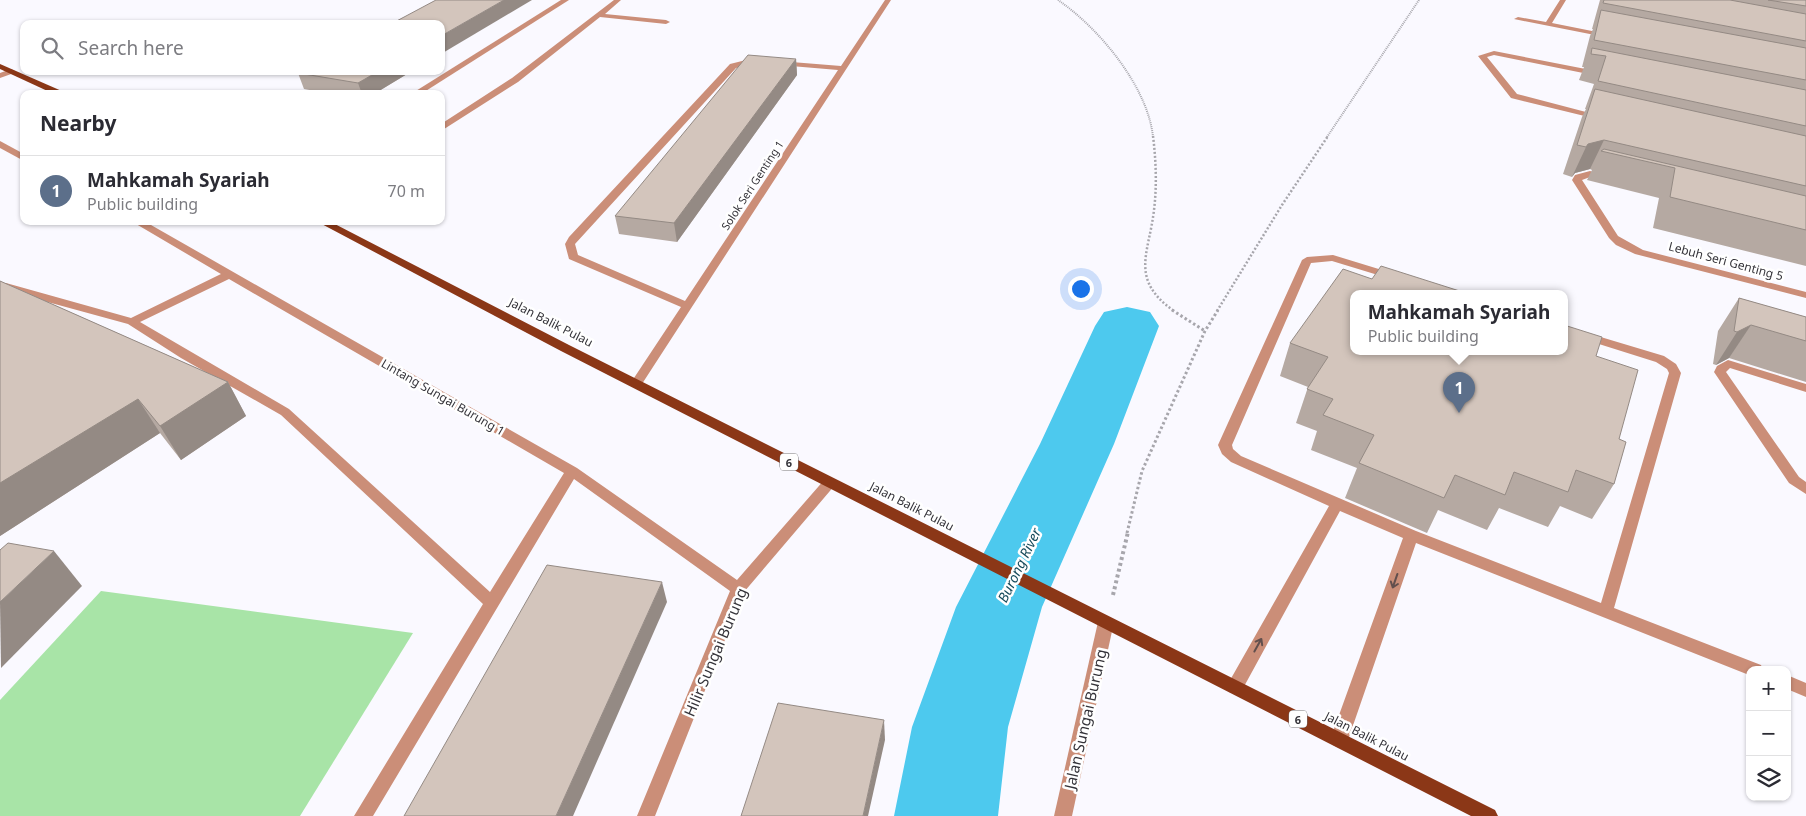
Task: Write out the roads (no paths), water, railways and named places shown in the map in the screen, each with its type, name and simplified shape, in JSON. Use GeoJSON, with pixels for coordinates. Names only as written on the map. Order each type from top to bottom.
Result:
{"type":"FeatureCollection","features":[{"type":"Feature","properties":{"kind":"main road"},"geometry":{"type":"LineString","coordinates":[[0,66],[52,90]]}},
{"type":"Feature","properties":{"kind":"main road","name":"Jalan Balik Pulau"},"geometry":{"type":"LineString","coordinates":[[329,225],[636,384],[1489,816]]}},
{"type":"Feature","properties":{"kind":"street"},"geometry":{"type":"LineString","coordinates":[[421,90],[566,0]]}},
{"type":"Feature","properties":{"kind":"street"},"geometry":{"type":"LineString","coordinates":[[445,125],[515,80],[596,15],[618,0]]}},
{"type":"Feature","properties":{"kind":"street","name":"Solok Seri Genting 1"},"geometry":{"type":"LineString","coordinates":[[636,384],[888,0]]}},
{"type":"Feature","properties":{"kind":"street"},"geometry":{"type":"LineString","coordinates":[[1548,24],[1563,0]]}},
{"type":"Feature","properties":{"kind":"street"},"geometry":{"type":"LineString","coordinates":[[596,15],[666,22]]}},
{"type":"Feature","properties":{"kind":"street"},"geometry":{"type":"LineString","coordinates":[[1518,19],[1615,37]]}},
{"type":"Feature","properties":{"kind":"street"},"geometry":{"type":"LineString","coordinates":[[1611,76],[1494,52],[1483,54],[1482,56],[1508,90],[1519,98],[1615,120]]}},
{"type":"Feature","properties":{"kind":"street"},"geometry":{"type":"LineString","coordinates":[[687,306],[573,258],[570,244],[574,236],[732,66],[750,61],[843,68]]}},
{"type":"Feature","properties":{"kind":"street"},"geometry":{"type":"LineString","coordinates":[[0,76],[11,71]]}},
{"type":"Feature","properties":{"kind":"street"},"geometry":{"type":"LineString","coordinates":[[0,144],[20,156]]}},
{"type":"Feature","properties":{"kind":"street","name":"Lebuh Seri Genting 5"},"geometry":{"type":"LineString","coordinates":[[1618,181],[1590,174],[1578,177],[1577,180],[1614,238],[1620,243],[1639,252],[1806,295]]}},
{"type":"Feature","properties":{"kind":"street","name":"Lintang Sungai Burung 1"},"geometry":{"type":"LineString","coordinates":[[143,225],[572,471],[738,590]]}},
{"type":"Feature","properties":{"kind":"street"},"geometry":{"type":"LineString","coordinates":[[1406,280],[1332,258],[1307,260],[1225,445],[1227,451],[1236,459],[1411,535],[1746,666]]}},
{"type":"Feature","properties":{"kind":"street"},"geometry":{"type":"LineString","coordinates":[[132,322],[230,274]]}},
{"type":"Feature","properties":{"kind":"street"},"geometry":{"type":"LineString","coordinates":[[0,286],[6,286],[132,322],[185,355],[285,412],[492,603]]}},
{"type":"Feature","properties":{"kind":"street"},"geometry":{"type":"LineString","coordinates":[[1568,330],[1660,359],[1672,367],[1675,373],[1606,611]]}},
{"type":"Feature","properties":{"kind":"street"},"geometry":{"type":"LineString","coordinates":[[1806,388],[1728,364],[1720,372],[1794,480],[1806,489]]}},
{"type":"Feature","properties":{"kind":"street"},"geometry":{"type":"LineString","coordinates":[[363,816],[572,471]]}},
{"type":"Feature","properties":{"kind":"street","name":"Hilir Sungai Burung"},"geometry":{"type":"LineString","coordinates":[[646,816],[738,590],[830,482]]}},
{"type":"Feature","properties":{"kind":"street"},"geometry":{"type":"LineString","coordinates":[[1235,687],[1337,504]]}},
{"type":"Feature","properties":{"kind":"street"},"geometry":{"type":"LineString","coordinates":[[1339,740],[1411,535]]}},
{"type":"Feature","properties":{"kind":"street","name":"Jalan Sungai Burung"},"geometry":{"type":"LineString","coordinates":[[1063,816],[1106,622]]}},
{"type":"Feature","properties":{"kind":"street"},"geometry":{"type":"LineString","coordinates":[[1791,684],[1806,690]]}},
{"type":"Feature","properties":{"kind":"waterway","name":"Burong River"},"geometry":{"type":"LineString","coordinates":[[946,816],[960,727],[999,607],[1077,444],[1127,326]]}},
{"type":"Feature","properties":{"kind":"place","name":"Mahkamah Syariah"},"geometry":{"type":"Point","coordinates":[1459,413]}}]}
